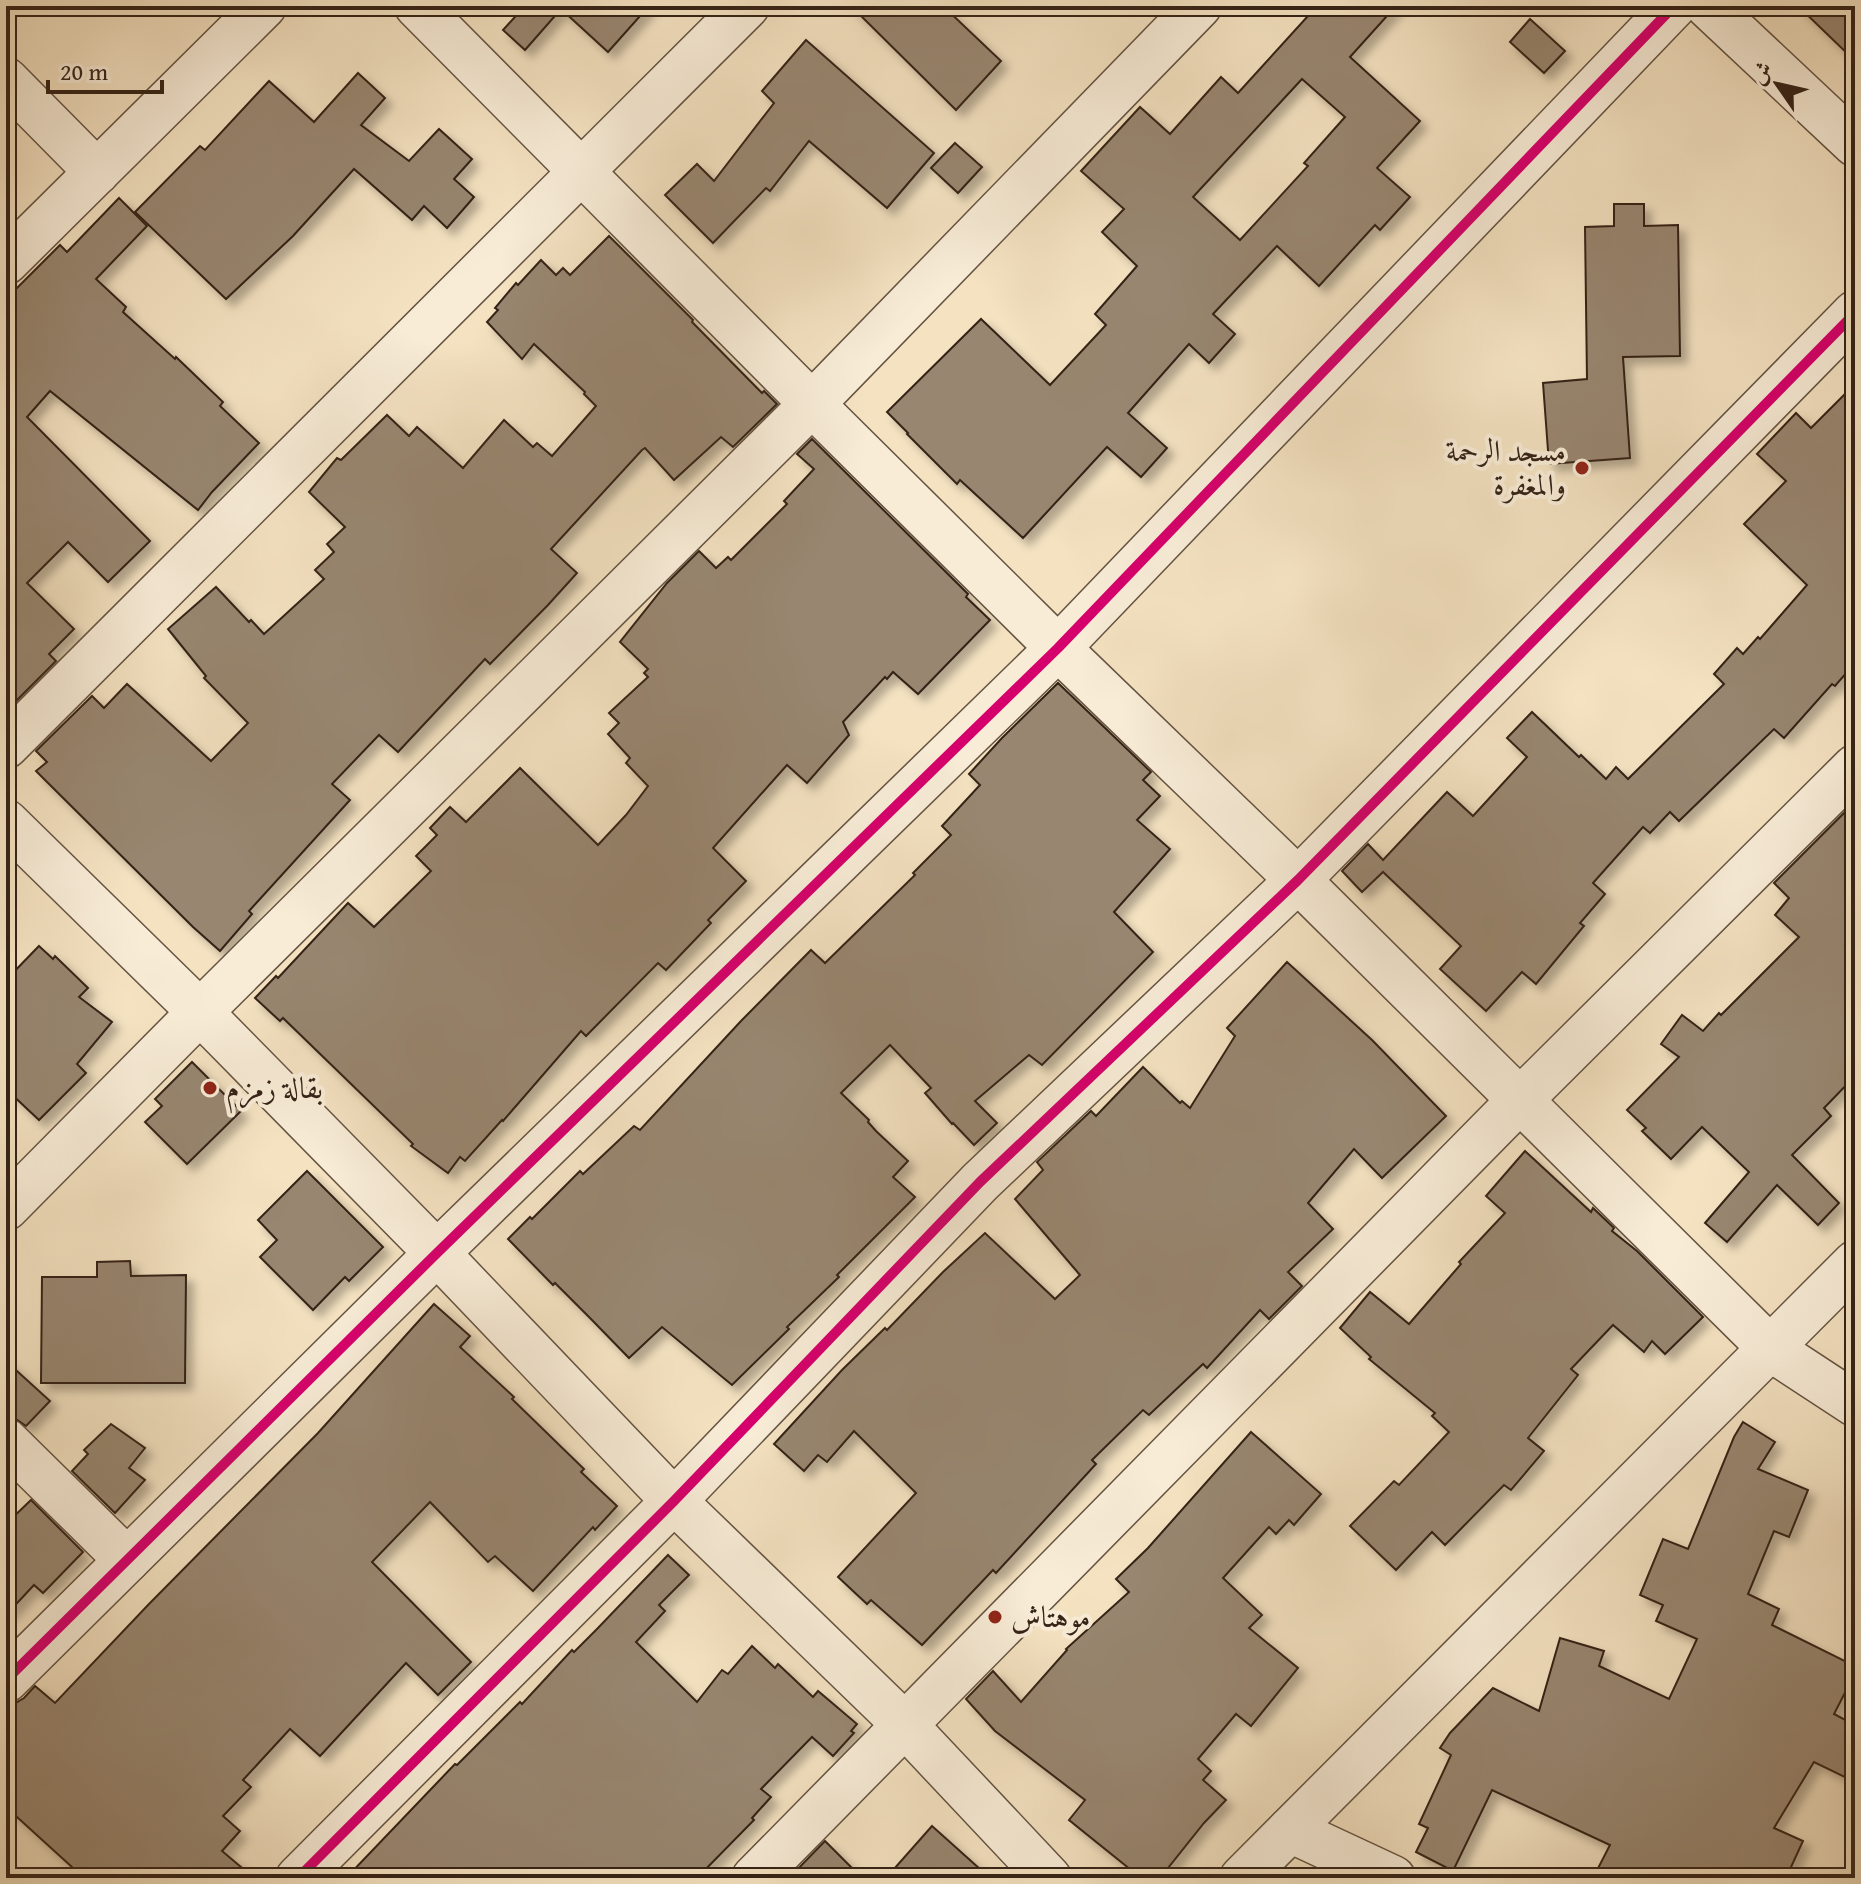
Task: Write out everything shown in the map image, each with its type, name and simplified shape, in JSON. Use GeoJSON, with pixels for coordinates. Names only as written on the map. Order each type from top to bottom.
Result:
{"type":"FeatureCollection","features":[{"type":"Feature","properties":{"kind":"street"},"geometry":{"type":"LineString","coordinates":[[6,262],[264,6]]}},
{"type":"Feature","properties":{"kind":"street"},"geometry":{"type":"LineString","coordinates":[[417,6],[812,404],[1771,1349],[1855,1404]]}},
{"type":"Feature","properties":{"kind":"street"},"geometry":{"type":"LineString","coordinates":[[6,746],[747,6]]}},
{"type":"Feature","properties":{"kind":"street"},"geometry":{"type":"LineString","coordinates":[[6,1208],[812,404],[1199,6]]}},
{"type":"Feature","properties":{"kind":"street"},"geometry":{"type":"LineString","coordinates":[[6,1680],[437,1253],[1058,648],[1674,6]]}},
{"type":"Feature","properties":{"kind":"street"},"geometry":{"type":"LineString","coordinates":[[1708,6],[1855,144]]}},
{"type":"Feature","properties":{"kind":"street"},"geometry":{"type":"LineString","coordinates":[[6,80],[97,172]]}},
{"type":"Feature","properties":{"kind":"street"},"geometry":{"type":"LineString","coordinates":[[298,1878],[674,1501],[980,1182],[1298,880],[1855,313]]}},
{"type":"Feature","properties":{"kind":"street"},"geometry":{"type":"LineString","coordinates":[[754,1878],[1519,1101],[1855,767]]}},
{"type":"Feature","properties":{"kind":"street"},"geometry":{"type":"LineString","coordinates":[[6,822],[200,1012],[437,1253],[674,1501],[905,1725],[1049,1878]]}},
{"type":"Feature","properties":{"kind":"street"},"geometry":{"type":"LineString","coordinates":[[1242,1878],[1855,1263]]}},
{"type":"Feature","properties":{"kind":"street"},"geometry":{"type":"LineString","coordinates":[[6,1441],[127,1560]]}},
{"type":"Feature","properties":{"kind":"street"},"geometry":{"type":"LineString","coordinates":[[1290,1830],[1393,1878]]}},
{"type":"Feature","properties":{"kind":"building"},"geometry":{"type":"Polygon","coordinates":[[[525,6],[649,6],[608,52],[561,9],[525,50],[503,30],[525,6]]]}},
{"type":"Feature","properties":{"kind":"building"},"geometry":{"type":"Polygon","coordinates":[[[851,6],[943,6],[1001,61],[956,110],[851,6]]]}},
{"type":"Feature","properties":{"kind":"building"},"geometry":{"type":"Polygon","coordinates":[[[1317,6],[1396,6],[1350,57],[1420,121],[1377,168],[1410,197],[1380,230],[1375,225],[1319,286],[1277,246],[1213,314],[1235,334],[1209,363],[1189,344],[1128,413],[1167,448],[1141,477],[1107,447],[1023,538],[960,480],[957,484],[887,412],[981,319],[1050,385],[1106,325],[1095,314],[1137,266],[1102,232],[1124,209],[1081,171],[1140,107],[1170,134],[1221,77],[1238,93],[1317,6]],[[1302,79],[1193,197],[1240,240],[1308,166],[1304,163],[1345,117],[1302,79]]]}},
{"type":"Feature","properties":{"kind":"building"},"geometry":{"type":"Polygon","coordinates":[[[1798,6],[1855,6],[1855,61],[1798,6]]]}},
{"type":"Feature","properties":{"kind":"building"},"geometry":{"type":"Polygon","coordinates":[[[1530,19],[1565,51],[1544,73],[1510,42],[1530,19]]]}},
{"type":"Feature","properties":{"kind":"building"},"geometry":{"type":"Polygon","coordinates":[[[806,40],[934,153],[887,208],[809,141],[770,191],[766,188],[713,243],[665,195],[697,164],[714,181],[774,103],[762,91],[806,40]]]}},
{"type":"Feature","properties":{"kind":"building"},"geometry":{"type":"Polygon","coordinates":[[[358,73],[385,98],[361,125],[409,161],[439,129],[472,159],[454,179],[474,197],[447,228],[424,206],[412,220],[354,169],[293,236],[226,299],[135,212],[200,146],[205,150],[269,81],[314,122],[358,73]]]}},
{"type":"Feature","properties":{"kind":"building"},"geometry":{"type":"Polygon","coordinates":[[[955,143],[982,167],[958,193],[931,168],[955,143]]]}},
{"type":"Feature","properties":{"kind":"building"},"geometry":{"type":"Polygon","coordinates":[[[119,198],[147,226],[96,279],[126,307],[123,312],[223,402],[220,406],[259,443],[198,510],[50,391],[27,417],[150,541],[108,582],[68,542],[27,583],[74,629],[49,654],[56,661],[6,711],[6,299],[60,245],[67,252],[119,198]]]}},
{"type":"Feature","properties":{"kind":"building"},"geometry":{"type":"Polygon","coordinates":[[[1614,204],[1644,204],[1644,226],[1678,225],[1680,356],[1623,357],[1630,458],[1549,464],[1543,383],[1587,379],[1585,227],[1614,226],[1614,204]]]}},
{"type":"Feature","properties":{"kind":"building"},"geometry":{"type":"Polygon","coordinates":[[[609,236],[762,393],[764,391],[777,404],[733,447],[721,437],[674,480],[645,448],[642,450],[551,549],[577,573],[490,664],[485,659],[398,752],[379,735],[332,784],[350,800],[249,911],[252,914],[220,951],[36,771],[47,762],[36,751],[92,696],[104,708],[127,684],[211,761],[248,723],[204,678],[206,676],[168,629],[216,587],[264,634],[324,579],[315,570],[334,552],[327,544],[345,527],[309,492],[337,458],[341,460],[387,415],[409,436],[417,427],[463,468],[504,420],[533,447],[537,443],[552,456],[596,406],[534,344],[522,359],[487,322],[516,283],[518,285],[541,260],[556,275],[563,268],[570,275],[609,236]]]}},
{"type":"Feature","properties":{"kind":"building"},"geometry":{"type":"Polygon","coordinates":[[[1855,384],[1855,663],[1784,738],[1774,729],[1679,821],[1670,812],[1650,833],[1643,827],[1593,883],[1605,894],[1580,923],[1584,926],[1536,984],[1522,972],[1486,1011],[1440,969],[1461,946],[1383,872],[1362,892],[1342,871],[1368,844],[1383,860],[1447,792],[1473,816],[1527,757],[1507,738],[1532,712],[1606,779],[1616,767],[1628,779],[1724,684],[1714,674],[1737,648],[1743,654],[1758,637],[1760,639],[1807,585],[1744,524],[1786,481],[1757,454],[1796,413],[1811,428],[1855,384]]]}},
{"type":"Feature","properties":{"kind":"building"},"geometry":{"type":"Polygon","coordinates":[[[812,439],[968,594],[966,597],[990,620],[918,694],[893,672],[887,679],[885,677],[843,722],[849,735],[807,783],[787,765],[713,848],[746,881],[666,970],[658,963],[586,1036],[581,1031],[503,1121],[465,1161],[460,1157],[448,1173],[411,1146],[413,1144],[283,1018],[280,1021],[255,998],[276,976],[278,978],[348,903],[374,927],[431,871],[416,856],[437,835],[430,828],[450,807],[466,822],[520,768],[598,845],[648,786],[626,763],[630,758],[608,734],[619,723],[609,713],[648,677],[644,673],[648,669],[620,642],[667,583],[699,551],[716,568],[728,557],[731,560],[787,504],[784,501],[814,469],[797,454],[812,439]]]}},
{"type":"Feature","properties":{"kind":"building"},"geometry":{"type":"Polygon","coordinates":[[[1058,683],[1151,772],[1143,780],[1160,796],[1137,820],[1170,849],[1114,912],[1153,952],[1042,1065],[1029,1055],[975,1101],[997,1123],[974,1145],[925,1093],[931,1088],[890,1045],[841,1093],[908,1161],[893,1177],[915,1197],[732,1385],[662,1327],[629,1358],[508,1239],[580,1171],[583,1174],[634,1126],[640,1130],[811,950],[825,963],[915,875],[913,873],[951,835],[942,826],[980,785],[969,774],[1058,683]]]}},
{"type":"Feature","properties":{"kind":"building"},"geometry":{"type":"Polygon","coordinates":[[[1844,813],[1855,824],[1855,1076],[1824,1108],[1831,1116],[1792,1155],[1839,1203],[1818,1225],[1777,1185],[1727,1242],[1705,1223],[1749,1172],[1702,1127],[1671,1159],[1642,1131],[1646,1128],[1627,1110],[1679,1057],[1661,1044],[1682,1015],[1703,1031],[1799,937],[1775,915],[1789,898],[1774,883],[1844,813]]]}},
{"type":"Feature","properties":{"kind":"building"},"geometry":{"type":"Polygon","coordinates":[[[39,946],[53,959],[55,956],[88,988],[79,997],[112,1022],[77,1064],[86,1073],[39,1120],[6,1089],[6,980],[39,946]]]}},
{"type":"Feature","properties":{"kind":"building"},"geometry":{"type":"Polygon","coordinates":[[[1287,962],[1372,1040],[1446,1116],[1382,1178],[1354,1149],[1308,1203],[1333,1229],[1288,1272],[1302,1286],[1269,1319],[1260,1310],[1207,1368],[1203,1364],[1149,1415],[1143,1410],[1092,1460],[1096,1464],[996,1573],[993,1570],[922,1645],[871,1600],[867,1604],[838,1577],[916,1493],[854,1431],[827,1462],[818,1455],[804,1471],[774,1444],[842,1370],[985,1233],[1055,1299],[1080,1275],[1015,1199],[1043,1170],[1037,1162],[1091,1111],[1096,1116],[1143,1067],[1180,1103],[1182,1101],[1190,1108],[1235,1036],[1227,1028],[1287,962]]]}},
{"type":"Feature","properties":{"kind":"building"},"geometry":{"type":"Polygon","coordinates":[[[192,1062],[241,1111],[187,1164],[145,1122],[162,1106],[155,1099],[192,1062]]]}},
{"type":"Feature","properties":{"kind":"building"},"geometry":{"type":"Polygon","coordinates":[[[1525,1151],[1591,1212],[1593,1208],[1614,1228],[1612,1231],[1637,1251],[1703,1317],[1665,1354],[1652,1341],[1644,1352],[1613,1325],[1571,1369],[1578,1375],[1528,1438],[1544,1451],[1511,1490],[1504,1485],[1445,1545],[1432,1532],[1396,1570],[1350,1526],[1394,1481],[1399,1485],[1449,1432],[1432,1416],[1435,1413],[1369,1359],[1371,1357],[1340,1328],[1370,1292],[1409,1324],[1461,1264],[1459,1262],[1505,1213],[1486,1196],[1525,1151]]]}},
{"type":"Feature","properties":{"kind":"building"},"geometry":{"type":"Polygon","coordinates":[[[307,1171],[383,1247],[349,1281],[345,1277],[313,1310],[260,1257],[277,1240],[258,1220],[307,1171]]]}},
{"type":"Feature","properties":{"kind":"building"},"geometry":{"type":"Polygon","coordinates":[[[130,1261],[131,1276],[186,1275],[185,1383],[41,1383],[42,1277],[97,1277],[97,1262],[130,1261]]]}},
{"type":"Feature","properties":{"kind":"building"},"geometry":{"type":"Polygon","coordinates":[[[434,1304],[470,1336],[460,1347],[514,1397],[512,1399],[617,1506],[533,1591],[495,1556],[488,1562],[430,1502],[372,1562],[471,1662],[438,1695],[406,1663],[320,1756],[290,1729],[243,1780],[251,1787],[223,1816],[240,1831],[222,1851],[254,1878],[84,1878],[6,1807],[6,1712],[35,1686],[55,1703],[318,1433],[434,1304]]]}},
{"type":"Feature","properties":{"kind":"building"},"geometry":{"type":"Polygon","coordinates":[[[6,1361],[50,1401],[26,1426],[13,1417],[6,1417],[6,1361]]]}},
{"type":"Feature","properties":{"kind":"building"},"geometry":{"type":"Polygon","coordinates":[[[1743,1422],[1775,1442],[1758,1469],[1808,1490],[1789,1537],[1774,1531],[1748,1594],[1779,1609],[1772,1625],[1855,1666],[1855,1673],[1834,1714],[1855,1725],[1855,1782],[1814,1762],[1774,1828],[1803,1841],[1786,1878],[1593,1878],[1610,1845],[1492,1790],[1453,1871],[1416,1852],[1428,1828],[1419,1824],[1451,1755],[1440,1748],[1450,1733],[1493,1688],[1539,1711],[1560,1638],[1604,1651],[1599,1666],[1669,1699],[1697,1639],[1656,1621],[1663,1605],[1640,1595],[1663,1539],[1688,1549],[1743,1422]]]}},
{"type":"Feature","properties":{"kind":"building"},"geometry":{"type":"Polygon","coordinates":[[[111,1424],[145,1448],[129,1468],[145,1480],[115,1513],[72,1471],[88,1454],[84,1450],[111,1424]]]}},
{"type":"Feature","properties":{"kind":"building"},"geometry":{"type":"Polygon","coordinates":[[[1251,1432],[1321,1494],[1294,1525],[1289,1520],[1276,1534],[1269,1527],[1223,1578],[1262,1615],[1249,1628],[1298,1668],[1251,1726],[1236,1714],[1198,1759],[1211,1771],[1203,1780],[1226,1800],[1160,1878],[1141,1878],[1069,1820],[1085,1800],[995,1731],[966,1699],[993,1671],[1021,1702],[1066,1649],[1129,1592],[1116,1579],[1148,1548],[1251,1432]]]}},
{"type":"Feature","properties":{"kind":"building"},"geometry":{"type":"Polygon","coordinates":[[[31,1500],[83,1552],[43,1593],[34,1585],[6,1615],[6,1524],[31,1500]]]}},
{"type":"Feature","properties":{"kind":"building"},"geometry":{"type":"Polygon","coordinates":[[[668,1555],[689,1575],[659,1605],[665,1611],[636,1642],[697,1702],[722,1670],[728,1674],[752,1646],[775,1668],[778,1664],[813,1697],[818,1691],[857,1724],[851,1731],[854,1733],[833,1756],[812,1737],[761,1789],[771,1797],[752,1818],[754,1820],[697,1878],[346,1878],[455,1764],[520,1702],[522,1704],[668,1555]]]}},
{"type":"Feature","properties":{"kind":"building"},"geometry":{"type":"Polygon","coordinates":[[[932,1826],[990,1878],[886,1878],[932,1826]]]}},
{"type":"Feature","properties":{"kind":"building"},"geometry":{"type":"Polygon","coordinates":[[[825,1841],[862,1878],[789,1878],[825,1841]]]}},
{"type":"Feature","properties":{"kind":"cycle path"},"geometry":{"type":"LineString","coordinates":[[6,1680],[437,1253],[1058,648],[1674,6]]}},
{"type":"Feature","properties":{"kind":"cycle path"},"geometry":{"type":"LineString","coordinates":[[298,1878],[674,1501],[980,1182],[1298,880],[1855,313]]}},
{"type":"Feature","properties":{"kind":"place","name":"مسجد الرحمة والمغفرة"},"geometry":{"type":"Point","coordinates":[1582,468]}},
{"type":"Feature","properties":{"kind":"place","name":"بقالة زمزم"},"geometry":{"type":"Point","coordinates":[210,1088]}},
{"type":"Feature","properties":{"kind":"place","name":"موهتاش"},"geometry":{"type":"Point","coordinates":[995,1617]}}]}
